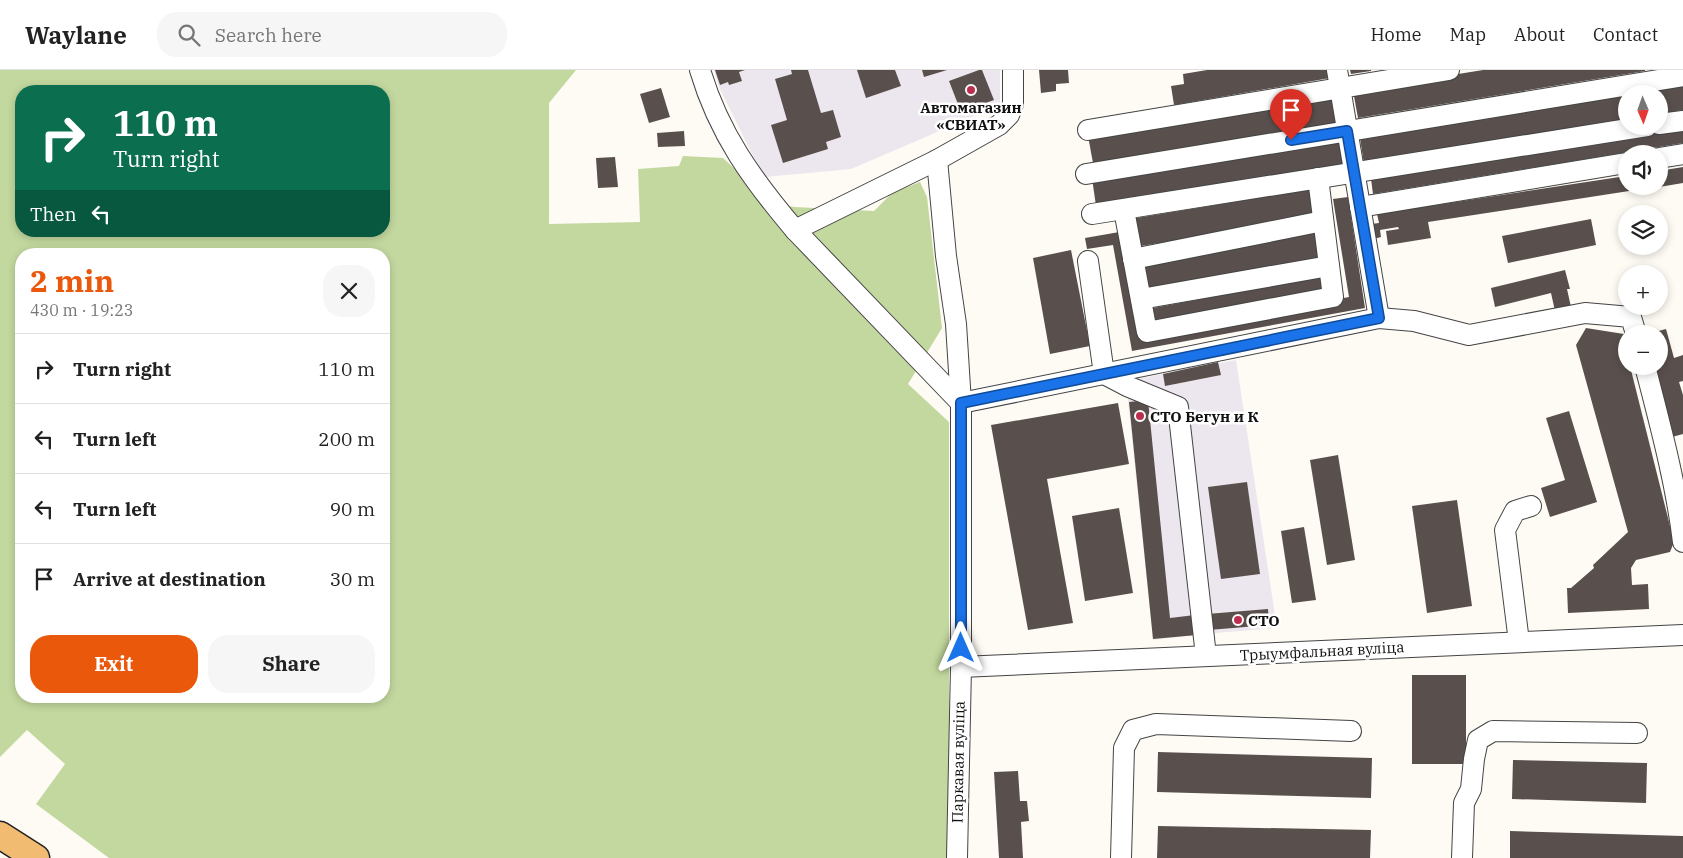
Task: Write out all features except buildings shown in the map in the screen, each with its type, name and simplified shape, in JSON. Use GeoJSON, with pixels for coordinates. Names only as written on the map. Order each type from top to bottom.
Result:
{"type":"FeatureCollection","features":[{"type":"Feature","properties":{"kind":"main road"},"geometry":{"type":"LineString","coordinates":[[0,835],[36,858]]}},
{"type":"Feature","properties":{"kind":"street"},"geometry":{"type":"LineString","coordinates":[[700,70],[717,118],[736,154],[772,203],[795,230],[961,403],[1379,318],[1414,321],[1469,336],[1579,314],[1594,313],[1631,317],[1633,325]]}},
{"type":"Feature","properties":{"kind":"street"},"geometry":{"type":"LineString","coordinates":[[795,230],[937,160],[999,124],[1009,115],[1013,104],[1013,70]]}},
{"type":"Feature","properties":{"kind":"street"},"geometry":{"type":"LineString","coordinates":[[1088,130],[1338,79],[1449,70]]}},
{"type":"Feature","properties":{"kind":"street"},"geometry":{"type":"LineString","coordinates":[[1086,174],[1683,76]]}},
{"type":"Feature","properties":{"kind":"street"},"geometry":{"type":"LineString","coordinates":[[1338,79],[1379,318]]}},
{"type":"Feature","properties":{"kind":"street"},"geometry":{"type":"LineString","coordinates":[[1668,122],[1683,120]]}},
{"type":"Feature","properties":{"kind":"street"},"geometry":{"type":"LineString","coordinates":[[1092,214],[1618,131]]}},
{"type":"Feature","properties":{"kind":"street"},"geometry":{"type":"LineString","coordinates":[[1668,156],[1683,154]]}},
{"type":"Feature","properties":{"kind":"street","name":"Паркавая вуліца"},"geometry":{"type":"LineString","coordinates":[[937,160],[946,256],[956,324],[961,403],[961,667],[957,858]]}},
{"type":"Feature","properties":{"kind":"street"},"geometry":{"type":"LineString","coordinates":[[1360,207],[1618,164]]}},
{"type":"Feature","properties":{"kind":"street"},"geometry":{"type":"LineString","coordinates":[[1124,210],[1147,332],[1333,297],[1318,178]]}},
{"type":"Feature","properties":{"kind":"street"},"geometry":{"type":"LineString","coordinates":[[1133,259],[1323,220]]}},
{"type":"Feature","properties":{"kind":"street"},"geometry":{"type":"LineString","coordinates":[[1088,261],[1104,374]]}},
{"type":"Feature","properties":{"kind":"street"},"geometry":{"type":"LineString","coordinates":[[1140,299],[1329,266]]}},
{"type":"Feature","properties":{"kind":"street"},"geometry":{"type":"LineString","coordinates":[[1104,374],[1127,386],[1178,407],[1206,656]]}},
{"type":"Feature","properties":{"kind":"street"},"geometry":{"type":"LineString","coordinates":[[1647,375],[1662,429],[1680,515],[1683,542]]}},
{"type":"Feature","properties":{"kind":"street"},"geometry":{"type":"LineString","coordinates":[[1519,642],[1505,530],[1515,512],[1531,506]]}},
{"type":"Feature","properties":{"kind":"street","name":"Трыумфальная вуліца"},"geometry":{"type":"LineString","coordinates":[[961,667],[1683,635]]}},
{"type":"Feature","properties":{"kind":"street"},"geometry":{"type":"LineString","coordinates":[[1120,858],[1124,748],[1133,730],[1156,724],[1351,731]]}},
{"type":"Feature","properties":{"kind":"street"},"geometry":{"type":"LineString","coordinates":[[1462,858],[1464,803],[1471,789],[1478,740],[1493,731],[1636,734]]}},
{"type":"Feature","properties":{"kind":"shaded area"},"geometry":{"type":"Polygon","coordinates":[[[714,70],[1000,70],[1000,105],[851,169],[765,177],[719,87],[714,70]]]}},
{"type":"Feature","properties":{"kind":"shaded area"},"geometry":{"type":"Polygon","coordinates":[[[1236,360],[1277,628],[1153,640],[1126,381],[1236,360]]]}},
{"type":"Feature","properties":{"kind":"green space"},"geometry":{"type":"Polygon","coordinates":[[[0,70],[576,70],[549,103],[549,224],[640,222],[638,169],[679,166],[683,156],[723,158],[772,203],[795,207],[874,211],[892,193],[920,182],[927,197],[942,328],[908,384],[949,422],[949,858],[109,858],[36,804],[65,764],[27,730],[0,757],[0,70]]]}},
{"type":"Feature","properties":{"kind":"place","name":"Автомагазин «СВИАТ»"},"geometry":{"type":"Point","coordinates":[971,90]}},
{"type":"Feature","properties":{"kind":"place","name":"СТО Бегун и К"},"geometry":{"type":"Point","coordinates":[1140,416]}},
{"type":"Feature","properties":{"kind":"place","name":"СТО"},"geometry":{"type":"Point","coordinates":[1238,620]}},
{"type":"Feature","properties":{"kind":"route"},"geometry":{"type":"LineString","coordinates":[[961,648],[961,403],[1379,318],[1347,131],[1291,140]]}}]}
